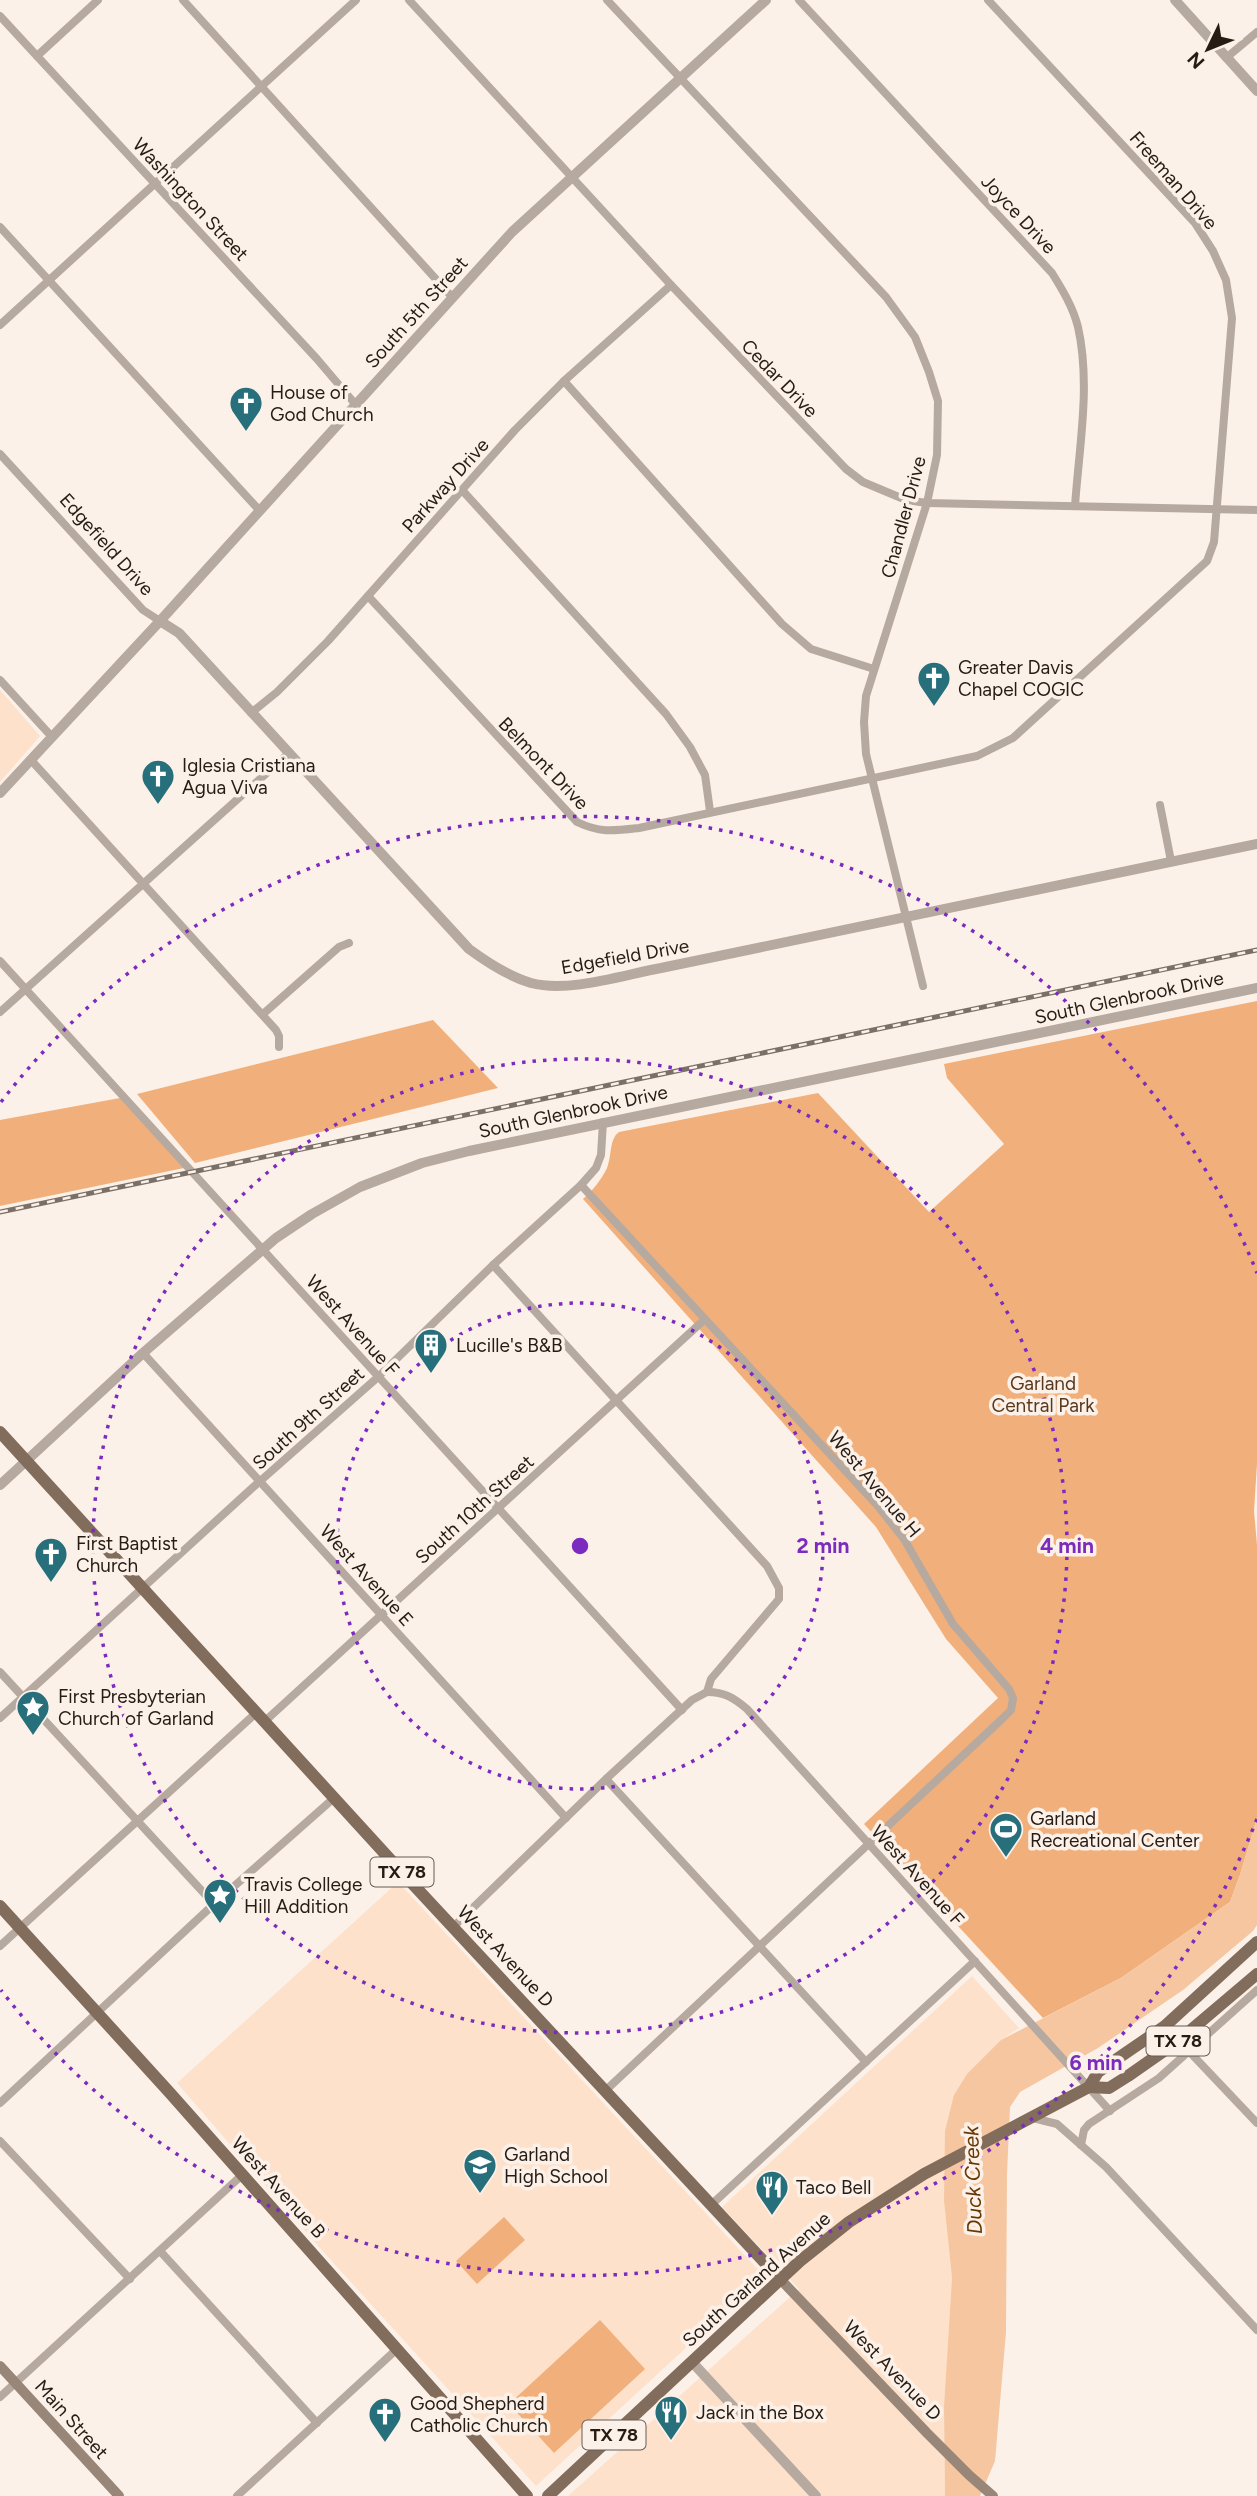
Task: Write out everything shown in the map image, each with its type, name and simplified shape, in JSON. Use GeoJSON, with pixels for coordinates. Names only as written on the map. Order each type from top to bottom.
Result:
{"type":"FeatureCollection","features":[{"type":"Feature","properties":{"kind":"main road","name":"West Avenue D"},"geometry":{"type":"LineString","coordinates":[[0,1432],[710,2205],[927,2433],[993,2496]]}},
{"type":"Feature","properties":{"kind":"main road","name":"West Avenue B"},"geometry":{"type":"LineString","coordinates":[[0,1906],[527,2496]]}},
{"type":"Feature","properties":{"kind":"main road","name":"South Garland Avenue"},"geometry":{"type":"LineString","coordinates":[[1093,2091],[1098,2072],[1165,2026],[1257,1942]]}},
{"type":"Feature","properties":{"kind":"main road","name":"South Garland Avenue"},"geometry":{"type":"LineString","coordinates":[[548,2496],[781,2280],[849,2222],[923,2174],[1015,2125],[1093,2091],[1109,2088],[1178,2041],[1257,1974]]}},
{"type":"Feature","properties":{"kind":"main road","name":"Main Street"},"geometry":{"type":"LineString","coordinates":[[0,2366],[119,2496]]}},
{"type":"Feature","properties":{"kind":"street"},"geometry":{"type":"LineString","coordinates":[[37,56],[98,0]]}},
{"type":"Feature","properties":{"kind":"street"},"geometry":{"type":"LineString","coordinates":[[183,0],[453,298]]}},
{"type":"Feature","properties":{"kind":"street"},"geometry":{"type":"LineString","coordinates":[[0,325],[356,0]]}},
{"type":"Feature","properties":{"kind":"street","name":"Cedar Drive"},"geometry":{"type":"LineString","coordinates":[[409,0],[671,285],[846,469],[863,482],[906,500],[927,503],[1257,510]]}},
{"type":"Feature","properties":{"kind":"street","name":"Chandler Drive"},"geometry":{"type":"LineString","coordinates":[[607,0],[886,297],[915,337],[938,401],[937,454],[927,503],[866,696],[863,723],[866,754],[923,986]]}},
{"type":"Feature","properties":{"kind":"street","name":"South 5th Street"},"geometry":{"type":"LineString","coordinates":[[0,793],[160,621],[512,232],[766,0]]}},
{"type":"Feature","properties":{"kind":"street","name":"Joyce Drive"},"geometry":{"type":"LineString","coordinates":[[799,0],[1052,273],[1065,294],[1077,324],[1085,370],[1075,506]]}},
{"type":"Feature","properties":{"kind":"street","name":"Freeman Drive"},"geometry":{"type":"LineString","coordinates":[[872,779],[977,756],[1013,738],[1207,561],[1214,542],[1233,318],[1226,280],[1213,251],[1195,223],[988,0]]}},
{"type":"Feature","properties":{"kind":"street"},"geometry":{"type":"LineString","coordinates":[[1175,0],[1257,92]]}},
{"type":"Feature","properties":{"kind":"street","name":"Washington Street"},"geometry":{"type":"LineString","coordinates":[[0,16],[317,359],[356,405]]}},
{"type":"Feature","properties":{"kind":"street"},"geometry":{"type":"LineString","coordinates":[[1226,58],[1257,32]]}},
{"type":"Feature","properties":{"kind":"street"},"geometry":{"type":"LineString","coordinates":[[0,227],[260,511]]}},
{"type":"Feature","properties":{"kind":"street","name":"Parkway Drive"},"geometry":{"type":"LineString","coordinates":[[251,713],[277,692],[328,641],[462,490],[564,382],[671,285]]}},
{"type":"Feature","properties":{"kind":"street"},"geometry":{"type":"LineString","coordinates":[[564,382],[782,624],[811,649],[874,669]]}},
{"type":"Feature","properties":{"kind":"street","name":"Edgefield Drive"},"geometry":{"type":"LineString","coordinates":[[0,454],[143,610],[179,633],[468,949],[496,968],[530,983],[566,986],[1257,844]]}},
{"type":"Feature","properties":{"kind":"street"},"geometry":{"type":"LineString","coordinates":[[462,490],[666,714],[690,747],[705,775],[710,811]]}},
{"type":"Feature","properties":{"kind":"street","name":"Belmont Drive"},"geometry":{"type":"LineString","coordinates":[[368,596],[577,822],[594,831],[639,828],[872,779]]}},
{"type":"Feature","properties":{"kind":"street"},"geometry":{"type":"LineString","coordinates":[[0,680],[52,737]]}},
{"type":"Feature","properties":{"kind":"street"},"geometry":{"type":"LineString","coordinates":[[0,1012],[288,754]]}},
{"type":"Feature","properties":{"kind":"street"},"geometry":{"type":"LineString","coordinates":[[31,760],[263,1014],[276,1030],[279,1046]]}},
{"type":"Feature","properties":{"kind":"street"},"geometry":{"type":"LineString","coordinates":[[1160,805],[1171,861]]}},
{"type":"Feature","properties":{"kind":"street"},"geometry":{"type":"LineString","coordinates":[[263,1014],[339,947],[349,943]]}},
{"type":"Feature","properties":{"kind":"street","name":"West Avenue F"},"geometry":{"type":"LineString","coordinates":[[0,961],[682,1710]]}},
{"type":"Feature","properties":{"kind":"street","name":"South Glenbrook Drive"},"geometry":{"type":"LineString","coordinates":[[0,1485],[262,1248],[312,1214],[383,1177],[469,1150],[1257,988]]}},
{"type":"Feature","properties":{"kind":"street","name":"South 9th Street"},"geometry":{"type":"LineString","coordinates":[[0,1718],[378,1377],[493,1265],[581,1185],[596,1168],[601,1155],[603,1122]]}},
{"type":"Feature","properties":{"kind":"street","name":"West Avenue H"},"geometry":{"type":"LineString","coordinates":[[581,1185],[877,1505],[904,1539],[953,1624],[1004,1682],[1013,1698],[1011,1710],[1002,1719],[605,2091]]}},
{"type":"Feature","properties":{"kind":"street"},"geometry":{"type":"LineString","coordinates":[[453,1927],[692,1700],[707,1692],[711,1679],[779,1599],[775,1576],[493,1265]]}},
{"type":"Feature","properties":{"kind":"street","name":"South 10th Street"},"geometry":{"type":"LineString","coordinates":[[0,1945],[137,1821],[382,1615],[704,1320]]}},
{"type":"Feature","properties":{"kind":"street","name":"West Avenue E"},"geometry":{"type":"LineString","coordinates":[[144,1353],[566,1818]]}},
{"type":"Feature","properties":{"kind":"street"},"geometry":{"type":"LineString","coordinates":[[0,1672],[214,1904]]}},
{"type":"Feature","properties":{"kind":"street","name":"West Avenue F"},"geometry":{"type":"LineString","coordinates":[[707,1692],[733,1696],[747,1709],[1110,2111]]}},
{"type":"Feature","properties":{"kind":"street"},"geometry":{"type":"LineString","coordinates":[[607,1779],[866,2062]]}},
{"type":"Feature","properties":{"kind":"street"},"geometry":{"type":"LineString","coordinates":[[0,2103],[214,1904],[334,1798]]}},
{"type":"Feature","properties":{"kind":"street"},"geometry":{"type":"LineString","coordinates":[[710,2205],[975,1961]]}},
{"type":"Feature","properties":{"kind":"street"},"geometry":{"type":"LineString","coordinates":[[1081,2145],[1084,2130],[1089,2124],[1159,2078],[1257,1990]]}},
{"type":"Feature","properties":{"kind":"street"},"geometry":{"type":"LineString","coordinates":[[1165,2026],[1257,2123]]}},
{"type":"Feature","properties":{"kind":"street"},"geometry":{"type":"LineString","coordinates":[[1030,2118],[1057,2124],[1106,2167],[1257,2330]]}},
{"type":"Feature","properties":{"kind":"street"},"geometry":{"type":"LineString","coordinates":[[0,2141],[130,2279]]}},
{"type":"Feature","properties":{"kind":"street"},"geometry":{"type":"LineString","coordinates":[[0,2397],[242,2175]]}},
{"type":"Feature","properties":{"kind":"street"},"geometry":{"type":"LineString","coordinates":[[160,2251],[317,2423]]}},
{"type":"Feature","properties":{"kind":"street"},"geometry":{"type":"LineString","coordinates":[[237,2496],[397,2349]]}},
{"type":"Feature","properties":{"kind":"street"},"geometry":{"type":"LineString","coordinates":[[692,2362],[816,2496]]}},
{"type":"Feature","properties":{"kind":"shaded area"},"geometry":{"type":"Polygon","coordinates":[[[0,690],[40,736],[0,782],[0,690]]]}},
{"type":"Feature","properties":{"kind":"shaded area","name":"Garland High School"},"geometry":{"type":"Polygon","coordinates":[[[398,1882],[764,2276],[536,2486],[319,2247],[177,2083],[398,1882]]]}},
{"type":"Feature","properties":{"kind":"shaded area"},"geometry":{"type":"Polygon","coordinates":[[[972,1976],[1019,2028],[1001,2040],[944,2201],[952,2278],[944,2406],[945,2496],[568,2496],[799,2289],[722,2207],[972,1976]]]}},
{"type":"Feature","properties":{"kind":"green space","name":"Garland Central Park"},"geometry":{"type":"Polygon","coordinates":[[[1257,1001],[1257,1464],[1254,1511],[1257,1545],[1257,1818],[1230,1902],[1121,1978],[1043,2018],[864,1824],[998,1698],[946,1639],[876,1527],[583,1199],[605,1172],[614,1139],[619,1132],[818,1093],[929,1212],[1004,1144],[947,1078],[944,1064],[1257,1001]]]}},
{"type":"Feature","properties":{"kind":"green space"},"geometry":{"type":"Polygon","coordinates":[[[433,1020],[498,1088],[195,1163],[137,1094],[433,1020]]]}},
{"type":"Feature","properties":{"kind":"green space"},"geometry":{"type":"Polygon","coordinates":[[[120,1098],[184,1168],[0,1206],[0,1120],[120,1098]]]}},
{"type":"Feature","properties":{"kind":"green space"},"geometry":{"type":"Polygon","coordinates":[[[504,2217],[525,2240],[477,2284],[456,2261],[504,2217]]]}},
{"type":"Feature","properties":{"kind":"green space"},"geometry":{"type":"Polygon","coordinates":[[[600,2320],[645,2369],[554,2453],[509,2404],[600,2320]]]}},
{"type":"Feature","properties":{"kind":"water","name":"Duck Creek"},"geometry":{"type":"Polygon","coordinates":[[[1257,1818],[1257,1925],[1253,1931],[1183,1990],[1098,2048],[1020,2092],[1010,2107],[1006,2332],[995,2461],[980,2496],[945,2496],[944,2406],[952,2278],[944,2201],[945,2131],[954,2095],[967,2074],[1001,2040],[1121,1978],[1230,1902],[1257,1818]]]}},
{"type":"Feature","properties":{"kind":"railway"},"geometry":{"type":"LineString","coordinates":[[0,1212],[1257,950]]}},
{"type":"Feature","properties":{"kind":"place","name":"House of God Church"},"geometry":{"type":"Point","coordinates":[246,433]}},
{"type":"Feature","properties":{"kind":"place","name":"Greater Davis Chapel COGIC"},"geometry":{"type":"Point","coordinates":[934,708]}},
{"type":"Feature","properties":{"kind":"place","name":"Iglesia Cristiana Agua Viva"},"geometry":{"type":"Point","coordinates":[158,806]}},
{"type":"Feature","properties":{"kind":"place","name":"Lucille's B&B"},"geometry":{"type":"Point","coordinates":[431,1375]}},
{"type":"Feature","properties":{"kind":"place","name":"First Baptist Church"},"geometry":{"type":"Point","coordinates":[51,1584]}},
{"type":"Feature","properties":{"kind":"place","name":"First Presbyterian Church of Garland"},"geometry":{"type":"Point","coordinates":[33,1737]}},
{"type":"Feature","properties":{"kind":"place","name":"Garland Recreational Center"},"geometry":{"type":"Point","coordinates":[1006,1859]}},
{"type":"Feature","properties":{"kind":"place","name":"Travis College Hill Addition"},"geometry":{"type":"Point","coordinates":[220,1925]}},
{"type":"Feature","properties":{"kind":"place","name":"Garland High School"},"geometry":{"type":"Point","coordinates":[480,2195]}},
{"type":"Feature","properties":{"kind":"place","name":"Taco Bell"},"geometry":{"type":"Point","coordinates":[772,2217]}},
{"type":"Feature","properties":{"kind":"place","name":"Jack in the Box"},"geometry":{"type":"Point","coordinates":[671,2442]}},
{"type":"Feature","properties":{"kind":"place","name":"Good Shepherd Catholic Church"},"geometry":{"type":"Point","coordinates":[385,2444]}}]}
